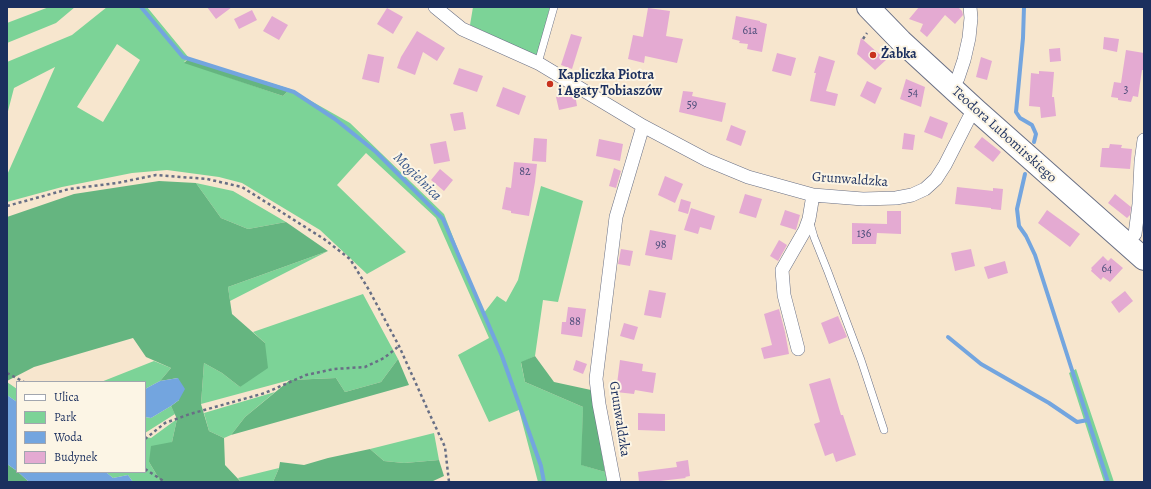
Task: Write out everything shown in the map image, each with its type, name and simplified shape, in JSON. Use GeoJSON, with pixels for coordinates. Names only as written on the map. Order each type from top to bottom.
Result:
{"type":"FeatureCollection","features":[{"type":"Feature","properties":{"kind":"highway","name":"Teodora Lubomirskiego"},"geometry":{"type":"LineString","coordinates":[[868,7],[901,41],[976,110],[1135,236],[1144,259]]}},
{"type":"Feature","properties":{"kind":"street","name":"Grunwaldzka"},"geometry":{"type":"LineString","coordinates":[[435,7],[462,29],[538,64],[643,126],[707,160],[748,177],[813,195],[863,199],[912,196],[925,189],[936,179],[976,110]]}},
{"type":"Feature","properties":{"kind":"street"},"geometry":{"type":"LineString","coordinates":[[952,88],[958,78],[969,38],[971,18],[970,7]]}},
{"type":"Feature","properties":{"kind":"street","name":"Grunwaldzka"},"geometry":{"type":"LineString","coordinates":[[614,482],[599,404],[596,379],[616,218],[643,126]]}},
{"type":"Feature","properties":{"kind":"street"},"geometry":{"type":"LineString","coordinates":[[1135,236],[1144,140]]}},
{"type":"Feature","properties":{"kind":"street"},"geometry":{"type":"LineString","coordinates":[[798,349],[784,295],[782,270],[805,230],[809,219],[813,195]]}},
{"type":"Feature","properties":{"kind":"lane"},"geometry":{"type":"LineString","coordinates":[[538,64],[554,7]]}},
{"type":"Feature","properties":{"kind":"lane"},"geometry":{"type":"LineString","coordinates":[[809,219],[814,238],[861,360],[884,430]]}},
{"type":"Feature","properties":{"kind":"path"},"geometry":{"type":"LineString","coordinates":[[862,39],[867,33]]}},
{"type":"Feature","properties":{"kind":"path"},"geometry":{"type":"LineString","coordinates":[[7,206],[70,189],[117,183],[156,175],[207,178],[242,187],[324,240],[350,259],[370,290],[399,346],[445,447],[449,482]]}},
{"type":"Feature","properties":{"kind":"path"},"geometry":{"type":"LineString","coordinates":[[146,438],[165,423],[190,414],[265,394],[306,375],[365,367],[384,358],[399,346]]}},
{"type":"Feature","properties":{"kind":"path"},"geometry":{"type":"LineString","coordinates":[[7,373],[22,381]]}},
{"type":"Feature","properties":{"kind":"path"},"geometry":{"type":"LineString","coordinates":[[146,470],[165,482]]}},
{"type":"Feature","properties":{"kind":"green space"},"geometry":{"type":"Polygon","coordinates":[[[49,7],[75,7],[56,23],[7,43],[7,23],[49,7]]]}},
{"type":"Feature","properties":{"kind":"green space"},"geometry":{"type":"Polygon","coordinates":[[[107,7],[147,7],[189,58],[184,62],[283,96],[290,89],[350,123],[444,214],[483,314],[497,296],[506,302],[518,280],[541,186],[583,201],[558,302],[543,300],[535,356],[521,363],[525,382],[583,407],[582,465],[605,472],[608,482],[538,482],[519,410],[489,422],[458,355],[489,338],[436,218],[366,153],[337,185],[406,252],[367,274],[320,230],[242,183],[219,177],[167,170],[132,173],[62,187],[7,202],[7,175],[55,67],[14,88],[7,115],[7,62],[72,35],[107,7]],[[117,44],[77,107],[103,122],[140,60],[117,44]]]}},
{"type":"Feature","properties":{"kind":"green space"},"geometry":{"type":"Polygon","coordinates":[[[473,7],[550,7],[537,56],[470,25],[473,7]]]}},
{"type":"Feature","properties":{"kind":"green space"},"geometry":{"type":"Polygon","coordinates":[[[189,58],[290,89],[283,96],[184,63],[189,58]]]}},
{"type":"Feature","properties":{"kind":"green space"},"geometry":{"type":"Polygon","coordinates":[[[159,181],[196,183],[221,218],[248,229],[286,222],[328,251],[228,287],[232,314],[265,343],[268,368],[240,387],[222,373],[204,363],[201,404],[209,431],[224,438],[225,465],[241,482],[161,482],[149,462],[151,446],[172,442],[177,419],[171,406],[179,400],[178,378],[160,381],[171,368],[146,357],[133,338],[34,367],[7,381],[7,217],[74,194],[159,181]]]}},
{"type":"Feature","properties":{"kind":"green space"},"geometry":{"type":"Polygon","coordinates":[[[196,183],[233,191],[286,222],[248,229],[221,218],[196,183]]]}},
{"type":"Feature","properties":{"kind":"green space"},"geometry":{"type":"Polygon","coordinates":[[[328,251],[230,301],[228,287],[328,251]]]}},
{"type":"Feature","properties":{"kind":"green space"},"geometry":{"type":"Polygon","coordinates":[[[363,294],[398,359],[381,382],[345,392],[336,378],[290,380],[201,404],[204,363],[222,373],[240,387],[265,343],[253,332],[363,294]]]}},
{"type":"Feature","properties":{"kind":"green space"},"geometry":{"type":"Polygon","coordinates":[[[535,356],[554,382],[591,390],[605,472],[581,465],[583,407],[525,382],[521,362],[535,356]]]}},
{"type":"Feature","properties":{"kind":"green space"},"geometry":{"type":"Polygon","coordinates":[[[398,359],[409,385],[231,435],[245,417],[290,380],[336,378],[345,392],[381,382],[398,359]]]}},
{"type":"Feature","properties":{"kind":"green space"},"geometry":{"type":"Polygon","coordinates":[[[154,361],[171,368],[160,381],[146,388],[146,381],[104,381],[154,361]]]}},
{"type":"Feature","properties":{"kind":"green space"},"geometry":{"type":"Polygon","coordinates":[[[1076,369],[1114,482],[1104,482],[1069,373],[1076,369]]]}},
{"type":"Feature","properties":{"kind":"green space"},"geometry":{"type":"Polygon","coordinates":[[[7,382],[16,388],[16,401],[7,395],[7,382]]]}},
{"type":"Feature","properties":{"kind":"green space"},"geometry":{"type":"Polygon","coordinates":[[[275,392],[245,417],[231,435],[224,438],[209,431],[204,413],[275,392]]]}},
{"type":"Feature","properties":{"kind":"green space"},"geometry":{"type":"Polygon","coordinates":[[[171,406],[175,414],[146,432],[146,417],[151,418],[171,406]]]}},
{"type":"Feature","properties":{"kind":"green space"},"geometry":{"type":"Polygon","coordinates":[[[177,419],[172,442],[149,462],[161,482],[133,482],[128,475],[113,478],[107,473],[146,473],[146,437],[151,438],[177,419]]]}},
{"type":"Feature","properties":{"kind":"green space"},"geometry":{"type":"Polygon","coordinates":[[[434,433],[439,460],[404,463],[384,461],[370,449],[434,433]]]}},
{"type":"Feature","properties":{"kind":"green space"},"geometry":{"type":"Polygon","coordinates":[[[370,449],[384,461],[404,463],[439,460],[444,476],[431,482],[273,482],[280,462],[304,465],[370,449]]]}},
{"type":"Feature","properties":{"kind":"green space"},"geometry":{"type":"Polygon","coordinates":[[[7,464],[16,470],[16,473],[19,473],[29,482],[7,482],[7,464]]]}},
{"type":"Feature","properties":{"kind":"green space"},"geometry":{"type":"Polygon","coordinates":[[[279,468],[273,482],[241,482],[238,478],[279,468]]]}},
{"type":"Feature","properties":{"kind":"water"},"geometry":{"type":"Polygon","coordinates":[[[178,378],[185,389],[179,400],[171,406],[151,418],[146,417],[146,388],[160,381],[178,378]]]}},
{"type":"Feature","properties":{"kind":"water"},"geometry":{"type":"Polygon","coordinates":[[[7,395],[16,401],[16,470],[7,464],[7,395]]]}},
{"type":"Feature","properties":{"kind":"water"},"geometry":{"type":"Polygon","coordinates":[[[19,473],[107,473],[113,478],[128,475],[133,482],[29,482],[19,473]]]}},
{"type":"Feature","properties":{"kind":"building"},"geometry":{"type":"Polygon","coordinates":[[[207,7],[232,7],[216,19],[207,7]]]}},
{"type":"Feature","properties":{"kind":"building"},"geometry":{"type":"Polygon","coordinates":[[[919,7],[958,7],[962,11],[963,15],[955,24],[945,15],[927,37],[920,31],[923,24],[909,19],[919,7]]]}},
{"type":"Feature","properties":{"kind":"building"},"geometry":{"type":"Polygon","coordinates":[[[387,8],[403,17],[393,34],[377,24],[387,8]]]}},
{"type":"Feature","properties":{"kind":"building"},"geometry":{"type":"Polygon","coordinates":[[[648,8],[670,11],[666,36],[683,39],[677,63],[645,56],[644,63],[628,59],[633,35],[643,37],[648,8]]]}},
{"type":"Feature","properties":{"kind":"building"},"geometry":{"type":"Polygon","coordinates":[[[252,10],[257,20],[239,29],[234,19],[252,10]]]}},
{"type":"Feature","properties":{"kind":"building"},"geometry":{"type":"Polygon","coordinates":[[[272,16],[288,25],[279,40],[263,31],[272,16]]]}},
{"type":"Feature","properties":{"kind":"building"},"geometry":{"type":"Polygon","coordinates":[[[736,16],[767,24],[762,52],[747,49],[748,44],[739,43],[740,41],[732,39],[736,16]]]}},
{"type":"Feature","properties":{"kind":"building"},"geometry":{"type":"Polygon","coordinates":[[[417,31],[445,48],[437,61],[423,52],[415,75],[397,68],[401,57],[417,31]]]}},
{"type":"Feature","properties":{"kind":"building"},"geometry":{"type":"Polygon","coordinates":[[[571,34],[582,37],[572,69],[561,65],[571,34]]]}},
{"type":"Feature","properties":{"kind":"building"},"geometry":{"type":"Polygon","coordinates":[[[1104,37],[1119,39],[1117,52],[1103,49],[1104,37]]]}},
{"type":"Feature","properties":{"kind":"building"},"geometry":{"type":"Polygon","coordinates":[[[861,38],[886,60],[875,70],[857,54],[861,38]]]}},
{"type":"Feature","properties":{"kind":"building"},"geometry":{"type":"Polygon","coordinates":[[[1060,48],[1061,61],[1050,62],[1049,49],[1060,48]]]}},
{"type":"Feature","properties":{"kind":"building"},"geometry":{"type":"Polygon","coordinates":[[[1126,50],[1144,53],[1144,70],[1142,70],[1138,97],[1133,96],[1131,102],[1118,100],[1118,98],[1111,97],[1114,82],[1121,83],[1126,50]]]}},
{"type":"Feature","properties":{"kind":"building"},"geometry":{"type":"Polygon","coordinates":[[[777,53],[796,58],[791,76],[772,71],[777,53]]]}},
{"type":"Feature","properties":{"kind":"building"},"geometry":{"type":"Polygon","coordinates":[[[368,54],[384,57],[379,83],[362,79],[368,54]]]}},
{"type":"Feature","properties":{"kind":"building"},"geometry":{"type":"Polygon","coordinates":[[[819,56],[835,61],[826,91],[838,94],[835,106],[810,101],[816,73],[814,73],[819,56]]]}},
{"type":"Feature","properties":{"kind":"building"},"geometry":{"type":"Polygon","coordinates":[[[981,57],[992,61],[987,80],[976,77],[981,57]]]}},
{"type":"Feature","properties":{"kind":"building"},"geometry":{"type":"Polygon","coordinates":[[[459,68],[483,76],[477,92],[453,84],[459,68]]]}},
{"type":"Feature","properties":{"kind":"building"},"geometry":{"type":"Polygon","coordinates":[[[1039,71],[1054,72],[1052,97],[1054,97],[1056,116],[1041,118],[1040,107],[1029,106],[1031,73],[1039,74],[1039,71]]]}},
{"type":"Feature","properties":{"kind":"building"},"geometry":{"type":"Polygon","coordinates":[[[906,79],[925,87],[921,107],[900,99],[906,79]]]}},
{"type":"Feature","properties":{"kind":"building"},"geometry":{"type":"Polygon","coordinates":[[[867,81],[882,88],[875,104],[860,96],[867,81]]]}},
{"type":"Feature","properties":{"kind":"building"},"geometry":{"type":"Polygon","coordinates":[[[503,87],[526,96],[519,115],[496,106],[503,87]]]}},
{"type":"Feature","properties":{"kind":"building"},"geometry":{"type":"Polygon","coordinates":[[[683,91],[693,92],[692,96],[726,103],[722,122],[679,112],[683,91]]]}},
{"type":"Feature","properties":{"kind":"building"},"geometry":{"type":"Polygon","coordinates":[[[572,93],[575,94],[577,106],[559,110],[556,97],[572,93]]]}},
{"type":"Feature","properties":{"kind":"building"},"geometry":{"type":"Polygon","coordinates":[[[463,112],[466,129],[454,131],[450,114],[463,112]]]}},
{"type":"Feature","properties":{"kind":"building"},"geometry":{"type":"Polygon","coordinates":[[[930,116],[948,123],[942,139],[924,132],[930,116]]]}},
{"type":"Feature","properties":{"kind":"building"},"geometry":{"type":"Polygon","coordinates":[[[731,125],[746,131],[741,146],[726,140],[731,125]]]}},
{"type":"Feature","properties":{"kind":"building"},"geometry":{"type":"Polygon","coordinates":[[[904,133],[915,135],[913,150],[902,149],[904,133]]]}},
{"type":"Feature","properties":{"kind":"building"},"geometry":{"type":"Polygon","coordinates":[[[982,137],[1001,152],[993,162],[974,147],[982,137]]]}},
{"type":"Feature","properties":{"kind":"building"},"geometry":{"type":"Polygon","coordinates":[[[534,138],[547,139],[546,162],[532,161],[534,138]]]}},
{"type":"Feature","properties":{"kind":"building"},"geometry":{"type":"Polygon","coordinates":[[[599,139],[623,144],[620,161],[596,156],[599,139]]]}},
{"type":"Feature","properties":{"kind":"building"},"geometry":{"type":"Polygon","coordinates":[[[446,141],[450,161],[434,164],[430,144],[446,141]]]}},
{"type":"Feature","properties":{"kind":"building"},"geometry":{"type":"Polygon","coordinates":[[[1110,144],[1122,145],[1121,148],[1132,149],[1130,169],[1100,167],[1102,148],[1109,148],[1110,144]]]}},
{"type":"Feature","properties":{"kind":"building"},"geometry":{"type":"Polygon","coordinates":[[[514,162],[537,164],[529,216],[511,213],[511,211],[502,209],[506,187],[511,188],[514,162]]]}},
{"type":"Feature","properties":{"kind":"building"},"geometry":{"type":"Polygon","coordinates":[[[614,168],[621,171],[616,188],[609,186],[614,168]]]}},
{"type":"Feature","properties":{"kind":"building"},"geometry":{"type":"Polygon","coordinates":[[[440,169],[453,180],[444,191],[431,180],[440,169]]]}},
{"type":"Feature","properties":{"kind":"building"},"geometry":{"type":"Polygon","coordinates":[[[665,176],[683,184],[675,203],[658,195],[665,176]]]}},
{"type":"Feature","properties":{"kind":"building"},"geometry":{"type":"Polygon","coordinates":[[[957,187],[993,191],[993,188],[1003,189],[1001,210],[955,204],[957,187]]]}},
{"type":"Feature","properties":{"kind":"building"},"geometry":{"type":"Polygon","coordinates":[[[745,194],[762,199],[756,218],[739,213],[745,194]]]}},
{"type":"Feature","properties":{"kind":"building"},"geometry":{"type":"Polygon","coordinates":[[[1115,194],[1131,207],[1130,215],[1127,218],[1108,203],[1115,194]]]}},
{"type":"Feature","properties":{"kind":"building"},"geometry":{"type":"Polygon","coordinates":[[[681,199],[691,202],[688,214],[678,211],[681,199]]]}},
{"type":"Feature","properties":{"kind":"building"},"geometry":{"type":"Polygon","coordinates":[[[691,208],[715,216],[711,230],[700,227],[698,234],[684,230],[691,208]]]}},
{"type":"Feature","properties":{"kind":"building"},"geometry":{"type":"Polygon","coordinates":[[[785,210],[800,215],[796,230],[780,225],[785,210]]]}},
{"type":"Feature","properties":{"kind":"building"},"geometry":{"type":"Polygon","coordinates":[[[1047,210],[1080,234],[1070,247],[1038,223],[1047,210]]]}},
{"type":"Feature","properties":{"kind":"building"},"geometry":{"type":"Polygon","coordinates":[[[887,211],[901,211],[901,234],[877,233],[876,244],[852,244],[852,223],[887,224],[887,211]]]}},
{"type":"Feature","properties":{"kind":"building"},"geometry":{"type":"Polygon","coordinates":[[[650,230],[676,235],[672,260],[645,255],[650,230]]]}},
{"type":"Feature","properties":{"kind":"building"},"geometry":{"type":"Polygon","coordinates":[[[779,240],[787,245],[778,261],[770,256],[779,240]]]}},
{"type":"Feature","properties":{"kind":"building"},"geometry":{"type":"Polygon","coordinates":[[[621,249],[633,251],[630,266],[618,264],[621,249]]]}},
{"type":"Feature","properties":{"kind":"building"},"geometry":{"type":"Polygon","coordinates":[[[971,249],[975,266],[955,271],[951,253],[971,249]]]}},
{"type":"Feature","properties":{"kind":"building"},"geometry":{"type":"Polygon","coordinates":[[[1103,256],[1108,261],[1111,258],[1123,268],[1110,282],[1103,277],[1101,280],[1091,271],[1091,268],[1103,256]]]}},
{"type":"Feature","properties":{"kind":"building"},"geometry":{"type":"Polygon","coordinates":[[[1005,261],[1008,273],[988,279],[984,267],[1005,261]]]}},
{"type":"Feature","properties":{"kind":"building"},"geometry":{"type":"Polygon","coordinates":[[[649,290],[666,293],[661,318],[644,315],[649,290]]]}},
{"type":"Feature","properties":{"kind":"building"},"geometry":{"type":"Polygon","coordinates":[[[1125,291],[1133,301],[1119,313],[1111,302],[1125,291]]]}},
{"type":"Feature","properties":{"kind":"building"},"geometry":{"type":"Polygon","coordinates":[[[568,307],[586,309],[582,337],[561,334],[562,322],[566,322],[568,307]]]}},
{"type":"Feature","properties":{"kind":"building"},"geometry":{"type":"Polygon","coordinates":[[[779,309],[789,354],[764,359],[761,348],[772,345],[764,314],[779,309]]]}},
{"type":"Feature","properties":{"kind":"building"},"geometry":{"type":"Polygon","coordinates":[[[838,316],[847,337],[829,344],[821,323],[838,316]]]}},
{"type":"Feature","properties":{"kind":"building"},"geometry":{"type":"Polygon","coordinates":[[[624,323],[638,327],[634,340],[620,336],[624,323]]]}},
{"type":"Feature","properties":{"kind":"building"},"geometry":{"type":"Polygon","coordinates":[[[576,360],[587,364],[583,374],[573,370],[576,360]]]}},
{"type":"Feature","properties":{"kind":"building"},"geometry":{"type":"Polygon","coordinates":[[[620,360],[643,364],[642,371],[656,373],[653,393],[635,390],[634,394],[616,392],[620,360]]]}},
{"type":"Feature","properties":{"kind":"building"},"geometry":{"type":"Polygon","coordinates":[[[830,378],[841,415],[843,415],[856,455],[836,462],[833,453],[825,456],[814,424],[820,422],[809,384],[830,378]]]}},
{"type":"Feature","properties":{"kind":"building"},"geometry":{"type":"Polygon","coordinates":[[[638,413],[665,414],[665,431],[638,430],[638,413]]]}},
{"type":"Feature","properties":{"kind":"building"},"geometry":{"type":"Polygon","coordinates":[[[688,460],[690,476],[685,477],[686,478],[660,482],[639,482],[638,472],[677,467],[676,462],[688,460]]]}},
{"type":"Feature","properties":{"kind":"waterway","name":"Mogielnica"},"geometry":{"type":"LineString","coordinates":[[141,7],[183,57],[294,92],[335,119],[376,152],[443,219],[502,356],[541,466],[544,482]]}},
{"type":"Feature","properties":{"kind":"waterway"},"geometry":{"type":"LineString","coordinates":[[1024,7],[1023,38],[1016,112],[1020,118],[1032,125],[1036,134],[1034,142]]}},
{"type":"Feature","properties":{"kind":"waterway"},"geometry":{"type":"LineString","coordinates":[[1025,174],[1017,209],[1019,226],[1026,236],[1035,255],[1108,482]]}},
{"type":"Feature","properties":{"kind":"waterway"},"geometry":{"type":"LineString","coordinates":[[948,337],[981,364],[1049,403],[1077,422],[1088,420]]}},
{"type":"Feature","properties":{"kind":"place","name":"Żabka"},"geometry":{"type":"Point","coordinates":[873,55]}},
{"type":"Feature","properties":{"kind":"place","name":"Kapliczka Piotra i Agaty Tobiaszów"},"geometry":{"type":"Point","coordinates":[550,84]}}]}
